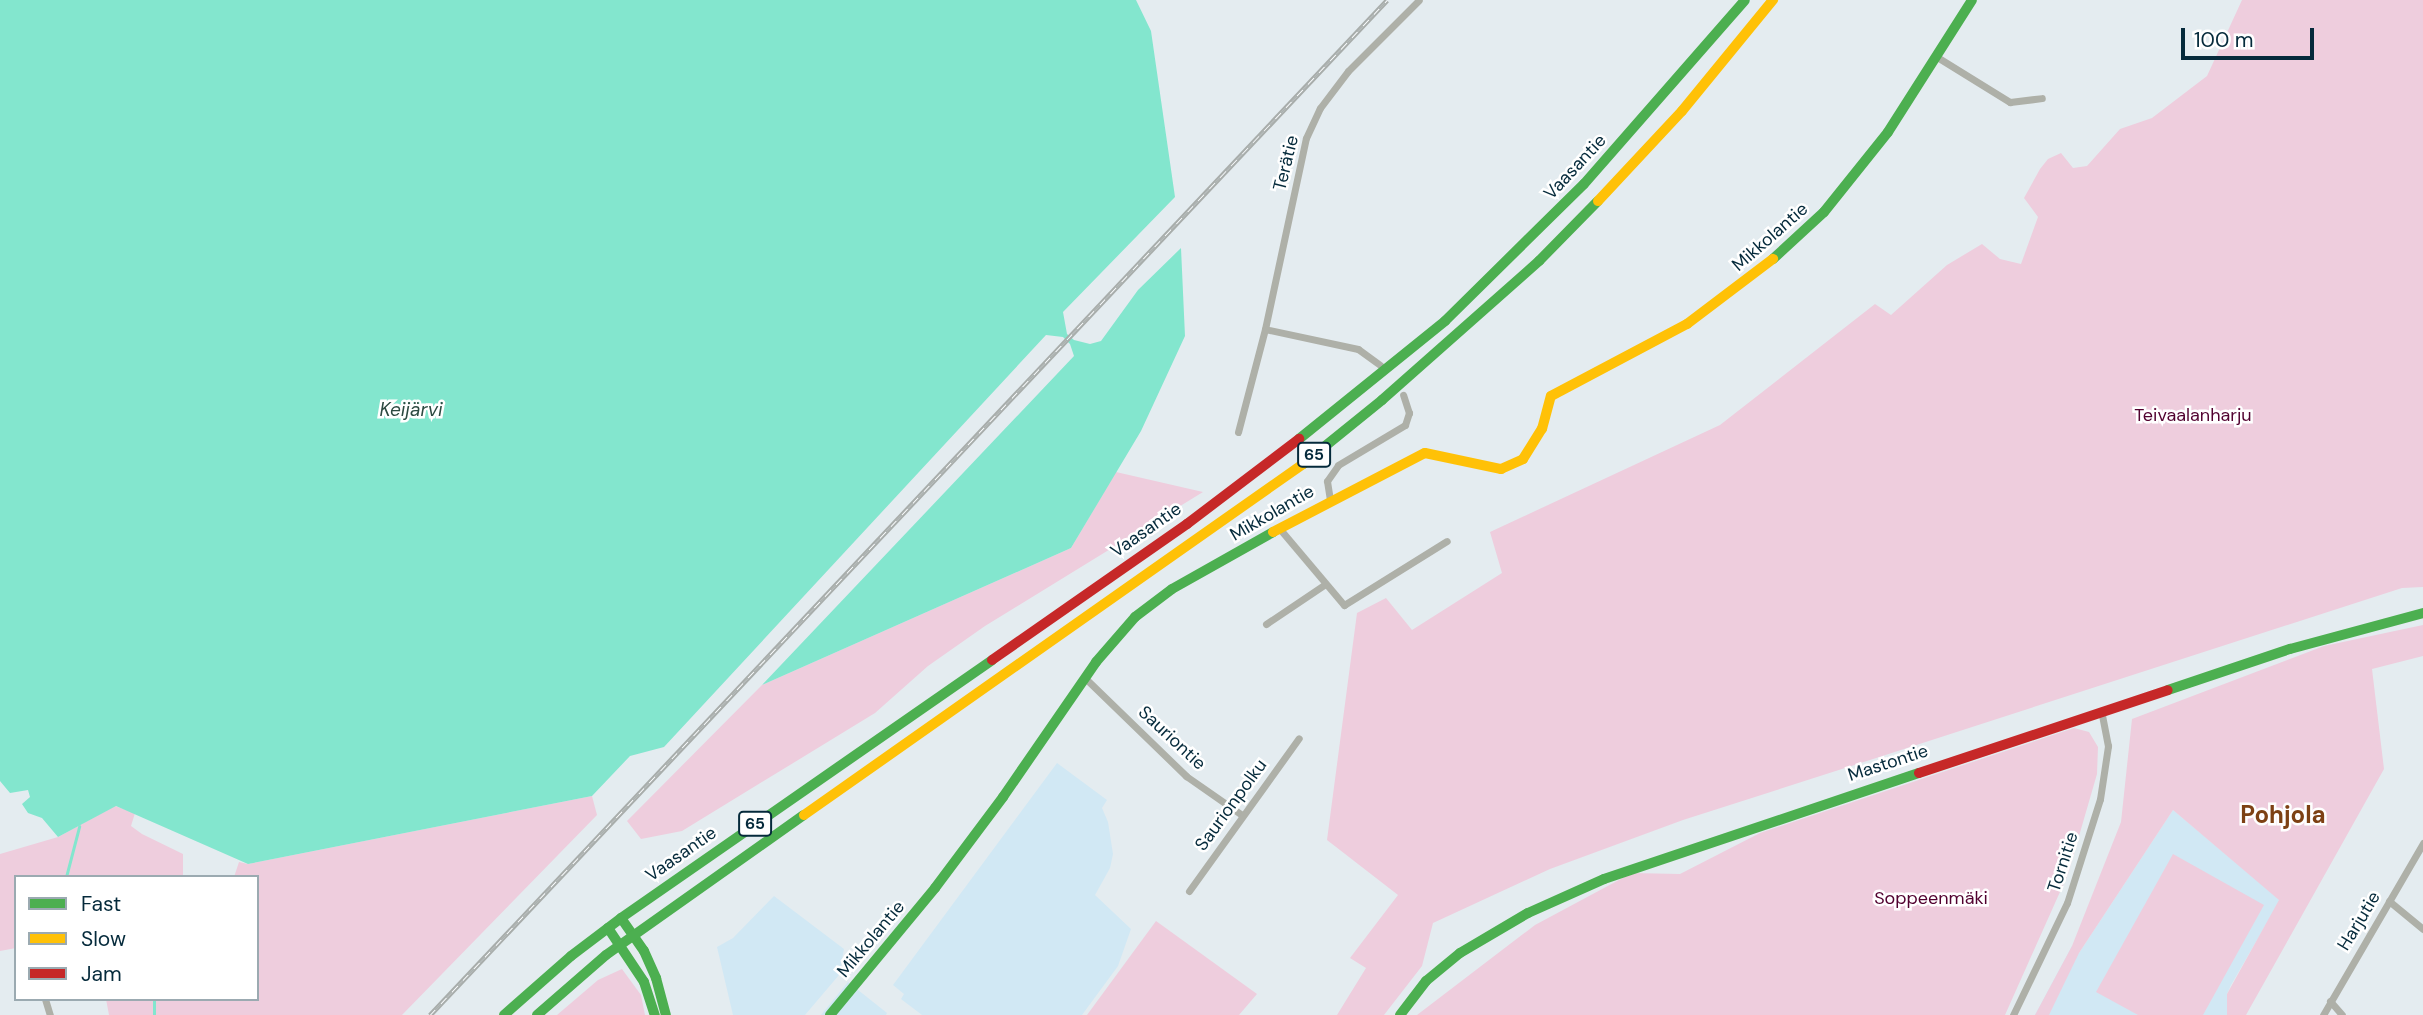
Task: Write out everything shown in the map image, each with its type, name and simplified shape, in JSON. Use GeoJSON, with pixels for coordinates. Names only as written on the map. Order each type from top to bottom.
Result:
{"type":"FeatureCollection","features":[{"type":"Feature","properties":{"kind":"main road","name":"Vaasantie"},"geometry":{"type":"LineString","coordinates":[[503,1015],[621,918],[1188,523],[1363,390],[1445,321],[1584,184],[1672,88],[1745,0]]}},
{"type":"Feature","properties":{"kind":"main road","name":"Vaasantie"},"geometry":{"type":"LineString","coordinates":[[537,1015],[620,945],[1202,538],[1292,473],[1382,400],[1539,261],[1589,211],[1682,111],[1773,0]]}},
{"type":"Feature","properties":{"kind":"main road","name":"Mikkolantie"},"geometry":{"type":"LineString","coordinates":[[830,1015],[935,888],[1119,634],[1151,604],[1279,528],[1426,453],[1488,468],[1501,468],[1523,459],[1542,429],[1551,396],[1639,352],[1687,324],[1764,267],[1824,212],[1875,150],[1972,0]]}},
{"type":"Feature","properties":{"kind":"main road","name":"Mastontie"},"geometry":{"type":"LineString","coordinates":[[1400,1015],[1426,981],[1460,953],[1501,928],[1580,889],[1721,838],[2101,711],[2325,638],[2423,613]]}},
{"type":"Feature","properties":{"kind":"main road"},"geometry":{"type":"LineString","coordinates":[[621,918],[634,935],[656,978],[666,1015]]}},
{"type":"Feature","properties":{"kind":"main road"},"geometry":{"type":"LineString","coordinates":[[608,928],[644,982],[655,1015]]}},
{"type":"Feature","properties":{"kind":"street","name":"Terätie"},"geometry":{"type":"LineString","coordinates":[[1238,432],[1265,329],[1306,138],[1320,108],[1348,71],[1419,0]]}},
{"type":"Feature","properties":{"kind":"street"},"geometry":{"type":"LineString","coordinates":[[1937,57],[2010,102],[2042,98]]}},
{"type":"Feature","properties":{"kind":"street"},"geometry":{"type":"LineString","coordinates":[[1265,329],[1358,349],[1368,354],[1380,366]]}},
{"type":"Feature","properties":{"kind":"street"},"geometry":{"type":"LineString","coordinates":[[1330,500],[1327,481],[1338,465],[1405,425],[1409,413],[1403,395]]}},
{"type":"Feature","properties":{"kind":"street"},"geometry":{"type":"LineString","coordinates":[[1279,528],[1324,585],[1344,605],[1447,541]]}},
{"type":"Feature","properties":{"kind":"street"},"geometry":{"type":"LineString","coordinates":[[1266,624],[1324,585]]}},
{"type":"Feature","properties":{"kind":"street","name":"Sauriontie"},"geometry":{"type":"LineString","coordinates":[[1085,678],[1186,776],[1242,814]]}},
{"type":"Feature","properties":{"kind":"street","name":"Tornitie"},"geometry":{"type":"LineString","coordinates":[[2013,1015],[2067,902],[2100,799],[2108,746],[2101,711]]}},
{"type":"Feature","properties":{"kind":"street","name":"Saurionpolku"},"geometry":{"type":"LineString","coordinates":[[1189,891],[1298,738]]}},
{"type":"Feature","properties":{"kind":"street","name":"Harjutie"},"geometry":{"type":"LineString","coordinates":[[2323,1015],[2423,843]]}},
{"type":"Feature","properties":{"kind":"street"},"geometry":{"type":"LineString","coordinates":[[2389,901],[2423,929]]}},
{"type":"Feature","properties":{"kind":"street"},"geometry":{"type":"LineString","coordinates":[[2330,1001],[2342,1015]]}},
{"type":"Feature","properties":{"kind":"shaded area"},"geometry":{"type":"Polygon","coordinates":[[[1057,763],[1107,800],[1102,808],[1108,822],[1113,854],[1110,868],[1095,895],[1131,929],[1118,966],[1082,1015],[922,1015],[901,999],[904,994],[893,985],[1057,763]]]}},
{"type":"Feature","properties":{"kind":"shaded area"},"geometry":{"type":"Polygon","coordinates":[[[2173,810],[2280,900],[2231,985],[2227,994],[2227,1015],[2035,1015],[2072,946],[2079,953],[2173,810]]]}},
{"type":"Feature","properties":{"kind":"shaded area"},"geometry":{"type":"Polygon","coordinates":[[[774,896],[844,949],[839,975],[805,1015],[733,1015],[717,947],[733,938],[774,896]]]}},
{"type":"Feature","properties":{"kind":"shaded area"},"geometry":{"type":"Polygon","coordinates":[[[848,982],[887,1013],[886,1015],[821,1015],[848,982]]]}},
{"type":"Feature","properties":{"kind":"green space","name":"Teivaalanharju"},"geometry":{"type":"Polygon","coordinates":[[[2242,0],[2423,0],[2423,587],[2402,588],[1683,820],[1550,869],[1433,923],[1422,966],[1384,1015],[1337,1015],[1366,968],[1350,958],[1398,895],[1327,840],[1357,613],[1386,598],[1412,630],[1502,573],[1490,532],[1720,425],[1875,304],[1891,315],[1947,265],[1982,244],[2000,259],[2021,264],[2038,217],[2024,198],[2048,159],[2061,153],[2073,168],[2087,166],[2120,129],[2152,118],[2207,76],[2242,0]]]}},
{"type":"Feature","properties":{"kind":"green space"},"geometry":{"type":"Polygon","coordinates":[[[1116,472],[1203,492],[985,626],[928,666],[875,713],[682,831],[641,839],[627,821],[762,685],[1071,548],[1116,472]]]}},
{"type":"Feature","properties":{"kind":"green space"},"geometry":{"type":"Polygon","coordinates":[[[2423,625],[2423,656],[2372,669],[2384,769],[2246,1015],[2227,1015],[2227,994],[2279,900],[2173,810],[2079,953],[2049,1015],[2035,1015],[2072,946],[2121,822],[2132,719],[2324,646],[2423,625]]]}},
{"type":"Feature","properties":{"kind":"green space","name":"Soppeenmäki"},"geometry":{"type":"Polygon","coordinates":[[[2074,728],[2089,732],[2098,747],[2097,774],[2068,874],[2005,1015],[1417,1015],[1535,925],[1632,873],[1680,874],[1760,833],[2074,728]]]}},
{"type":"Feature","properties":{"kind":"green space"},"geometry":{"type":"Polygon","coordinates":[[[592,796],[597,815],[402,1015],[109,1015],[106,1001],[259,1001],[259,875],[235,875],[239,862],[248,864],[592,796]]]}},
{"type":"Feature","properties":{"kind":"green space"},"geometry":{"type":"Polygon","coordinates":[[[115,806],[135,813],[131,826],[142,834],[183,854],[183,875],[14,875],[14,948],[0,951],[0,854],[58,837],[115,806]]]}},
{"type":"Feature","properties":{"kind":"green space"},"geometry":{"type":"Polygon","coordinates":[[[2173,854],[2264,905],[2203,1015],[2138,1015],[2096,992],[2173,854]]]}},
{"type":"Feature","properties":{"kind":"green space"},"geometry":{"type":"Polygon","coordinates":[[[1156,921],[1257,994],[1239,1015],[1087,1015],[1156,921]]]}},
{"type":"Feature","properties":{"kind":"green space"},"geometry":{"type":"Polygon","coordinates":[[[622,969],[641,995],[645,1015],[557,1015],[598,980],[622,969]]]}},
{"type":"Feature","properties":{"kind":"water","name":"Keijärvi"},"geometry":{"type":"Polygon","coordinates":[[[0,0],[1136,0],[1151,31],[1175,197],[1063,312],[1067,334],[1074,340],[1090,344],[1101,341],[1138,290],[1181,248],[1185,336],[1141,431],[1071,548],[762,685],[1074,356],[1070,344],[1063,337],[1046,335],[664,747],[630,756],[592,796],[248,864],[116,806],[58,837],[42,818],[28,813],[22,804],[30,797],[28,790],[10,793],[0,781],[0,0]]]}},
{"type":"Feature","properties":{"kind":"waterway"},"geometry":{"type":"LineString","coordinates":[[67,875],[79,827]]}},
{"type":"Feature","properties":{"kind":"waterway"},"geometry":{"type":"LineString","coordinates":[[154,1001],[154,1015]]}},
{"type":"Feature","properties":{"kind":"railway"},"geometry":{"type":"LineString","coordinates":[[430,1015],[1387,0]]}},
{"type":"Feature","properties":{"kind":"traffic: fast"},"geometry":{"type":"LineString","coordinates":[[1299,439],[1445,321],[1584,184],[1745,0]]}},
{"type":"Feature","properties":{"kind":"traffic: fast"},"geometry":{"type":"LineString","coordinates":[[1773,259],[1824,212],[1888,132],[1972,0]]}},
{"type":"Feature","properties":{"kind":"traffic: fast"},"geometry":{"type":"LineString","coordinates":[[1303,464],[1382,400],[1539,261],[1598,201]]}},
{"type":"Feature","properties":{"kind":"traffic: fast"},"geometry":{"type":"LineString","coordinates":[[830,1015],[935,888],[1003,797],[1096,662],[1135,617],[1172,589],[1273,532]]}},
{"type":"Feature","properties":{"kind":"traffic: fast"},"geometry":{"type":"LineString","coordinates":[[2168,690],[2290,649],[2423,613]]}},
{"type":"Feature","properties":{"kind":"traffic: fast"},"geometry":{"type":"LineString","coordinates":[[504,1015],[571,956],[621,918],[992,660]]}},
{"type":"Feature","properties":{"kind":"traffic: fast"},"geometry":{"type":"LineString","coordinates":[[1400,1015],[1426,981],[1460,953],[1528,913],[1604,879],[1919,773]]}},
{"type":"Feature","properties":{"kind":"traffic: fast"},"geometry":{"type":"LineString","coordinates":[[537,1015],[606,955],[804,815]]}},
{"type":"Feature","properties":{"kind":"traffic: fast"},"geometry":{"type":"LineString","coordinates":[[621,918],[644,951],[656,978],[666,1015]]}},
{"type":"Feature","properties":{"kind":"traffic: fast"},"geometry":{"type":"LineString","coordinates":[[608,928],[644,982],[655,1015]]}},
{"type":"Feature","properties":{"kind":"traffic: slow"},"geometry":{"type":"LineString","coordinates":[[1598,201],[1682,111],[1773,0]]}},
{"type":"Feature","properties":{"kind":"traffic: slow"},"geometry":{"type":"LineString","coordinates":[[1273,532],[1425,453],[1501,469],[1523,459],[1542,429],[1551,396],[1687,324],[1773,259]]}},
{"type":"Feature","properties":{"kind":"traffic: slow"},"geometry":{"type":"LineString","coordinates":[[804,815],[1303,464]]}},
{"type":"Feature","properties":{"kind":"traffic: jam"},"geometry":{"type":"LineString","coordinates":[[992,660],[1187,524],[1299,439]]}},
{"type":"Feature","properties":{"kind":"traffic: jam"},"geometry":{"type":"LineString","coordinates":[[1919,773],[2168,690]]}},
{"type":"Feature","properties":{"kind":"district","name":"Pohjola"},"geometry":{"type":"Point","coordinates":[2283,815]}}]}
